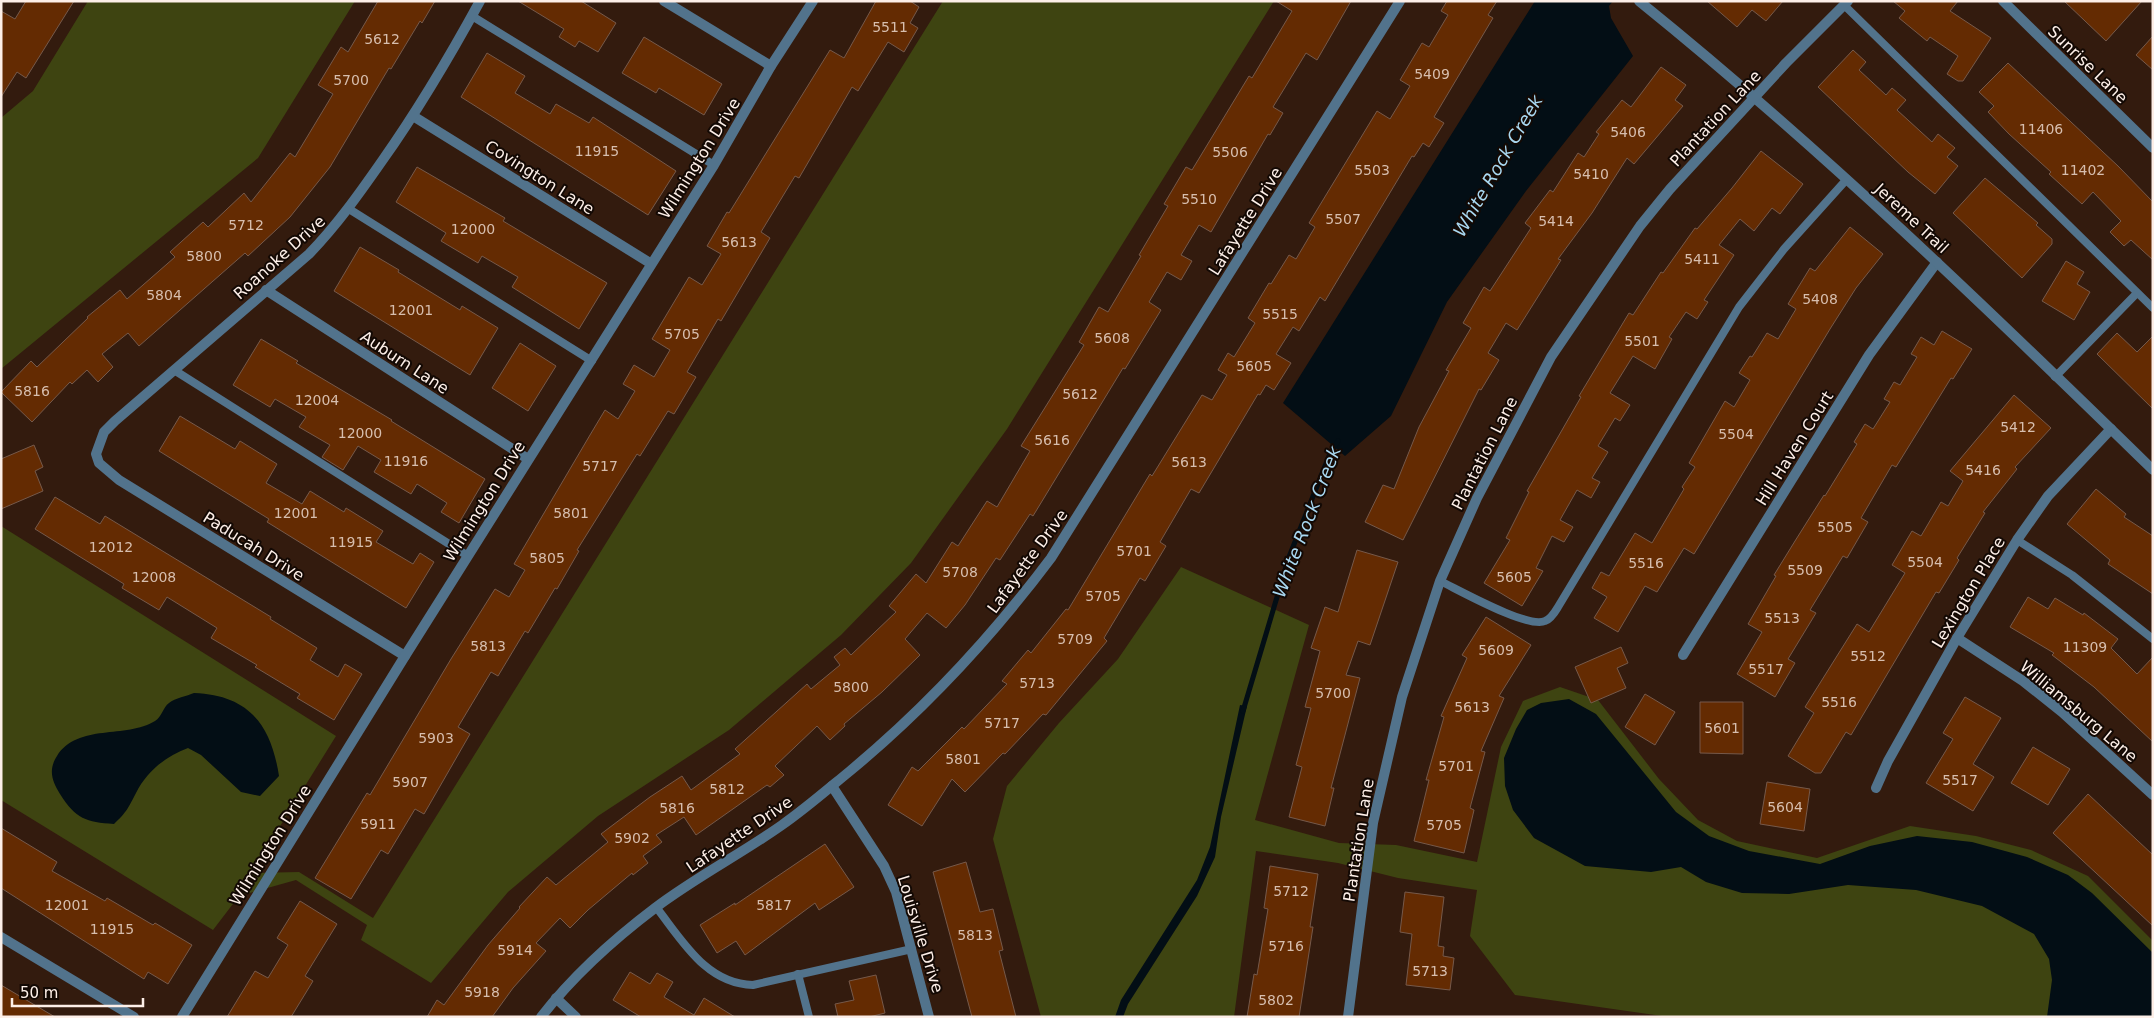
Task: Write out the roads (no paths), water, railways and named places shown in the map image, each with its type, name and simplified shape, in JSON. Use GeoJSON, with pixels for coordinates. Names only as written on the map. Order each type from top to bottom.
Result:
{"type":"FeatureCollection","features":[{"type":"Feature","properties":{"kind":"street","name":"Roanoke Drive"},"geometry":{"type":"LineString","coordinates":[[96,454],[104,432],[309,254],[331,232],[413,116],[480,1]]}},
{"type":"Feature","properties":{"kind":"street"},"geometry":{"type":"LineString","coordinates":[[664,1],[772,66]]}},
{"type":"Feature","properties":{"kind":"street","name":"Wilmington Drive"},"geometry":{"type":"LineString","coordinates":[[182,1017],[528,458],[592,361],[650,263],[714,165],[812,1]]}},
{"type":"Feature","properties":{"kind":"street","name":"Lafayette Drive"},"geometry":{"type":"LineString","coordinates":[[541,1017],[556,998],[613,943],[656,907],[783,825],[889,738],[955,674],[1010,612],[1051,558],[1400,1]]}},
{"type":"Feature","properties":{"kind":"street","name":"Sunrise Lane"},"geometry":{"type":"LineString","coordinates":[[2003,1],[2153,148]]}},
{"type":"Feature","properties":{"kind":"street","name":"Jereme Trail"},"geometry":{"type":"LineString","coordinates":[[1640,2],[1756,98],[1847,179],[1937,262],[2153,470]]}},
{"type":"Feature","properties":{"kind":"street","name":"Plantation Lane"},"geometry":{"type":"LineString","coordinates":[[1348,1017],[1373,823],[1402,697],[1440,581],[1477,498],[1551,357],[1640,226],[1670,189],[1756,98],[1786,63],[1846,3]]}},
{"type":"Feature","properties":{"kind":"street","name":"Covington Lane"},"geometry":{"type":"LineString","coordinates":[[413,116],[650,263]]}},
{"type":"Feature","properties":{"kind":"street","name":"Hill Haven Court"},"geometry":{"type":"LineString","coordinates":[[1683,655],[1869,355],[1937,262]]}},
{"type":"Feature","properties":{"kind":"street","name":"Auburn Lane"},"geometry":{"type":"LineString","coordinates":[[266,290],[528,458]]}},
{"type":"Feature","properties":{"kind":"street","name":"Lexington Place"},"geometry":{"type":"LineString","coordinates":[[1876,788],[1888,761],[1957,638],[2017,540],[2048,496],[2111,429]]}},
{"type":"Feature","properties":{"kind":"street","name":"Paducah Drive"},"geometry":{"type":"LineString","coordinates":[[96,454],[99,463],[119,480],[405,656]]}},
{"type":"Feature","properties":{"kind":"street","name":"Williamsburg Lane"},"geometry":{"type":"LineString","coordinates":[[1957,638],[2039,693],[2118,761],[2153,795]]}},
{"type":"Feature","properties":{"kind":"street","name":"Louisville Drive"},"geometry":{"type":"LineString","coordinates":[[832,786],[884,866],[896,892],[929,1017]]}},
{"type":"Feature","properties":{"kind":"street"},"geometry":{"type":"LineString","coordinates":[[1,937],[134,1017]]}},
{"type":"Feature","properties":{"kind":"street"},"geometry":{"type":"LineString","coordinates":[[556,998],[576,1017]]}},
{"type":"Feature","properties":{"kind":"lane"},"geometry":{"type":"LineString","coordinates":[[1846,3],[2153,308]]}},
{"type":"Feature","properties":{"kind":"lane"},"geometry":{"type":"LineString","coordinates":[[472,16],[714,165]]}},
{"type":"Feature","properties":{"kind":"lane"},"geometry":{"type":"LineString","coordinates":[[1440,581],[1522,620],[1539,623],[1548,619],[1558,607],[1739,307],[1778,256],[1847,179]]}},
{"type":"Feature","properties":{"kind":"lane"},"geometry":{"type":"LineString","coordinates":[[349,209],[592,361]]}},
{"type":"Feature","properties":{"kind":"lane"},"geometry":{"type":"LineString","coordinates":[[2055,377],[2137,292]]}},
{"type":"Feature","properties":{"kind":"lane"},"geometry":{"type":"LineString","coordinates":[[174,370],[468,556]]}},
{"type":"Feature","properties":{"kind":"lane"},"geometry":{"type":"LineString","coordinates":[[2017,540],[2079,580],[2153,639]]}},
{"type":"Feature","properties":{"kind":"lane"},"geometry":{"type":"LineString","coordinates":[[656,907],[703,965],[722,978],[753,985],[912,949]]}},
{"type":"Feature","properties":{"kind":"lane"},"geometry":{"type":"LineString","coordinates":[[798,974],[809,1017]]}},
{"type":"Feature","properties":{"kind":"water"},"geometry":{"type":"Polygon","coordinates":[[[1535,1],[1613,1],[1609,6],[1611,18],[1633,56],[1526,191],[1447,302],[1391,416],[1345,456],[1283,403],[1535,1]]]}},
{"type":"Feature","properties":{"kind":"water"},"geometry":{"type":"Polygon","coordinates":[[[194,693],[213,695],[243,706],[263,727],[270,741],[279,776],[260,796],[241,792],[201,755],[188,748],[164,760],[151,771],[140,785],[127,810],[114,824],[82,818],[71,809],[57,789],[52,775],[54,761],[66,746],[77,739],[90,735],[143,726],[155,721],[172,701],[194,693]]]}},
{"type":"Feature","properties":{"kind":"water"},"geometry":{"type":"Polygon","coordinates":[[[1569,699],[1596,714],[1676,812],[1709,836],[1749,851],[1820,864],[1870,846],[1917,836],[1972,842],[2027,857],[2068,875],[2092,893],[2153,953],[2153,1017],[2047,1017],[2052,980],[2049,959],[2034,934],[1982,906],[1916,890],[1848,885],[1789,894],[1742,893],[1706,882],[1681,867],[1651,872],[1585,866],[1534,838],[1513,810],[1505,786],[1504,758],[1516,729],[1527,710],[1541,703],[1569,699]]]}},
{"type":"Feature","properties":{"kind":"water"},"geometry":{"type":"Polygon","coordinates":[[[1240,705],[1247,706],[1221,817],[1215,857],[1197,896],[1128,1004],[1123,1017],[1115,1017],[1121,1000],[1197,880],[1210,847],[1240,705]]]}},
{"type":"Feature","properties":{"kind":"waterway","name":"White Rock Creek"},"geometry":{"type":"LineString","coordinates":[[1243,711],[1289,557],[1329,456],[1338,441]]}}]}
